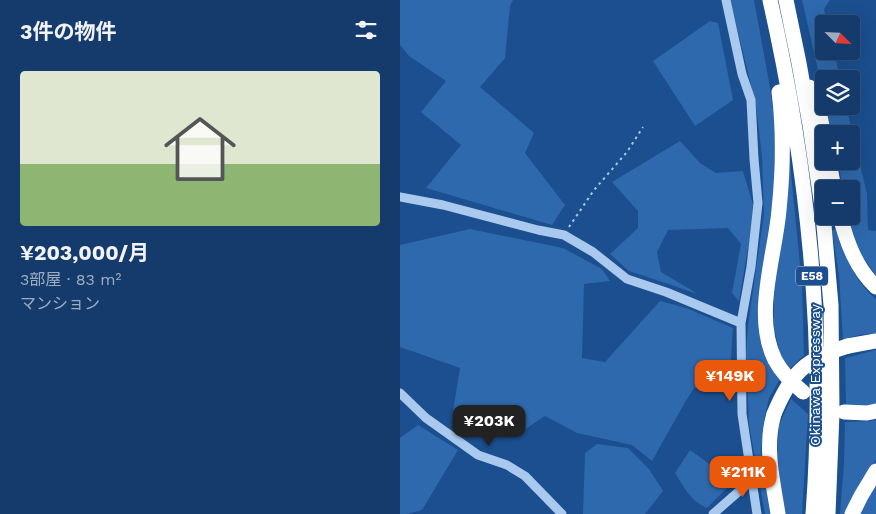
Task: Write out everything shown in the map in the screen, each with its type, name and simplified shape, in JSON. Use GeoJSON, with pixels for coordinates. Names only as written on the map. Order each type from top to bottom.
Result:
{"type":"FeatureCollection","features":[{"type":"Feature","properties":{"kind":"highway","name":"Okinawa Expressway"},"geometry":{"type":"LineString","coordinates":[[770,0],[779,40],[800,165],[810,242],[817,400],[813,514]]}},
{"type":"Feature","properties":{"kind":"highway","name":"Okinawa Expressway"},"geometry":{"type":"LineString","coordinates":[[786,0],[810,125],[823,214],[831,305],[832,413],[828,514]]}},
{"type":"Feature","properties":{"kind":"highway"},"geometry":{"type":"LineString","coordinates":[[779,40],[777,77],[783,143],[782,175],[779,210],[769,271],[766,316],[769,342],[776,362],[788,379],[803,392]]}},
{"type":"Feature","properties":{"kind":"highway"},"geometry":{"type":"LineString","coordinates":[[799,63],[819,111],[822,125]]}},
{"type":"Feature","properties":{"kind":"highway"},"geometry":{"type":"LineString","coordinates":[[843,225],[854,258],[876,287]]}},
{"type":"Feature","properties":{"kind":"highway"},"geometry":{"type":"LineString","coordinates":[[778,514],[770,455],[771,422],[789,384],[802,368],[829,352],[848,346],[876,341]]}},
{"type":"Feature","properties":{"kind":"highway"},"geometry":{"type":"LineString","coordinates":[[844,412],[876,412]]}},
{"type":"Feature","properties":{"kind":"highway"},"geometry":{"type":"LineString","coordinates":[[852,514],[860,496],[876,471]]}},
{"type":"Feature","properties":{"kind":"street"},"geometry":{"type":"LineString","coordinates":[[726,0],[742,74],[750,100],[758,203],[751,267],[741,323],[742,414],[757,514]]}},
{"type":"Feature","properties":{"kind":"street"},"geometry":{"type":"LineString","coordinates":[[400,197],[443,205],[564,235],[593,252],[627,279],[666,292],[741,323]]}},
{"type":"Feature","properties":{"kind":"street"},"geometry":{"type":"LineString","coordinates":[[400,393],[426,418],[478,455],[507,465],[526,476],[562,514]]}},
{"type":"Feature","properties":{"kind":"street"},"geometry":{"type":"LineString","coordinates":[[714,514],[753,479]]}},
{"type":"Feature","properties":{"kind":"path"},"geometry":{"type":"LineString","coordinates":[[564,235],[594,190],[627,152],[643,127]]}},
{"type":"Feature","properties":{"kind":"shaded area"},"geometry":{"type":"Polygon","coordinates":[[[400,0],[513,0],[510,6],[505,58],[480,87],[534,133],[525,153],[565,205],[552,225],[426,188],[461,145],[421,112],[446,81],[409,56],[400,45],[400,0]]]}},
{"type":"Feature","properties":{"kind":"shaded area"},"geometry":{"type":"Polygon","coordinates":[[[730,0],[754,0],[775,123],[773,215],[761,281],[780,379],[769,398],[764,420],[761,451],[770,514],[765,514],[749,424],[746,353],[748,325],[764,214],[762,157],[756,105],[730,0]]]}},
{"type":"Feature","properties":{"kind":"shaded area"},"geometry":{"type":"Polygon","coordinates":[[[802,0],[830,0],[824,9],[825,15],[815,15],[815,57],[802,0]]]}},
{"type":"Feature","properties":{"kind":"shaded area"},"geometry":{"type":"Polygon","coordinates":[[[710,21],[718,23],[733,100],[695,126],[653,61],[710,21]]]}},
{"type":"Feature","properties":{"kind":"shaded area"},"geometry":{"type":"Polygon","coordinates":[[[816,60],[836,60],[838,70],[818,70],[816,60]]]}},
{"type":"Feature","properties":{"kind":"shaded area"},"geometry":{"type":"Polygon","coordinates":[[[828,115],[848,115],[851,125],[830,125],[828,115]]]}},
{"type":"Feature","properties":{"kind":"shaded area"},"geometry":{"type":"Polygon","coordinates":[[[680,141],[700,163],[716,173],[743,171],[753,205],[739,301],[732,293],[741,244],[728,228],[668,230],[657,252],[661,272],[698,294],[629,271],[610,254],[638,228],[638,211],[612,182],[680,141]]]}},
{"type":"Feature","properties":{"kind":"shaded area"},"geometry":{"type":"Polygon","coordinates":[[[789,153],[802,285],[804,355],[788,370],[780,354],[774,328],[774,298],[789,153]]]}},
{"type":"Feature","properties":{"kind":"shaded area"},"geometry":{"type":"Polygon","coordinates":[[[860,165],[867,194],[868,230],[876,231],[876,276],[862,256],[850,225],[860,225],[860,180],[841,180],[840,170],[860,170],[860,165]]]}},
{"type":"Feature","properties":{"kind":"shaded area"},"geometry":{"type":"Polygon","coordinates":[[[470,229],[563,248],[602,269],[610,281],[584,284],[582,358],[605,362],[660,301],[686,308],[733,328],[729,387],[694,388],[652,461],[632,445],[577,433],[545,416],[521,432],[461,426],[452,417],[460,368],[400,347],[400,245],[470,229]]]}},
{"type":"Feature","properties":{"kind":"shaded area"},"geometry":{"type":"Polygon","coordinates":[[[836,229],[856,276],[876,299],[876,333],[859,335],[843,340],[839,275],[832,230],[836,229]]]}},
{"type":"Feature","properties":{"kind":"shaded area"},"geometry":{"type":"Polygon","coordinates":[[[876,350],[876,406],[846,406],[845,358],[876,350]]]}},
{"type":"Feature","properties":{"kind":"shaded area"},"geometry":{"type":"Polygon","coordinates":[[[791,399],[808,414],[802,514],[784,514],[777,455],[779,425],[791,399]]]}},
{"type":"Feature","properties":{"kind":"shaded area"},"geometry":{"type":"Polygon","coordinates":[[[876,420],[876,460],[862,479],[846,514],[840,514],[845,422],[876,420]]]}},
{"type":"Feature","properties":{"kind":"shaded area"},"geometry":{"type":"Polygon","coordinates":[[[418,425],[458,450],[422,510],[400,514],[400,438],[418,425]]]}},
{"type":"Feature","properties":{"kind":"shaded area"},"geometry":{"type":"Polygon","coordinates":[[[597,444],[628,448],[649,469],[663,491],[645,514],[583,514],[585,453],[597,444]]]}},
{"type":"Feature","properties":{"kind":"shaded area"},"geometry":{"type":"Polygon","coordinates":[[[690,450],[715,468],[729,468],[732,483],[707,508],[692,498],[675,473],[690,450]]]}},
{"type":"Feature","properties":{"kind":"shaded area"},"geometry":{"type":"Polygon","coordinates":[[[876,484],[876,514],[860,514],[864,505],[876,484]]]}}]}
